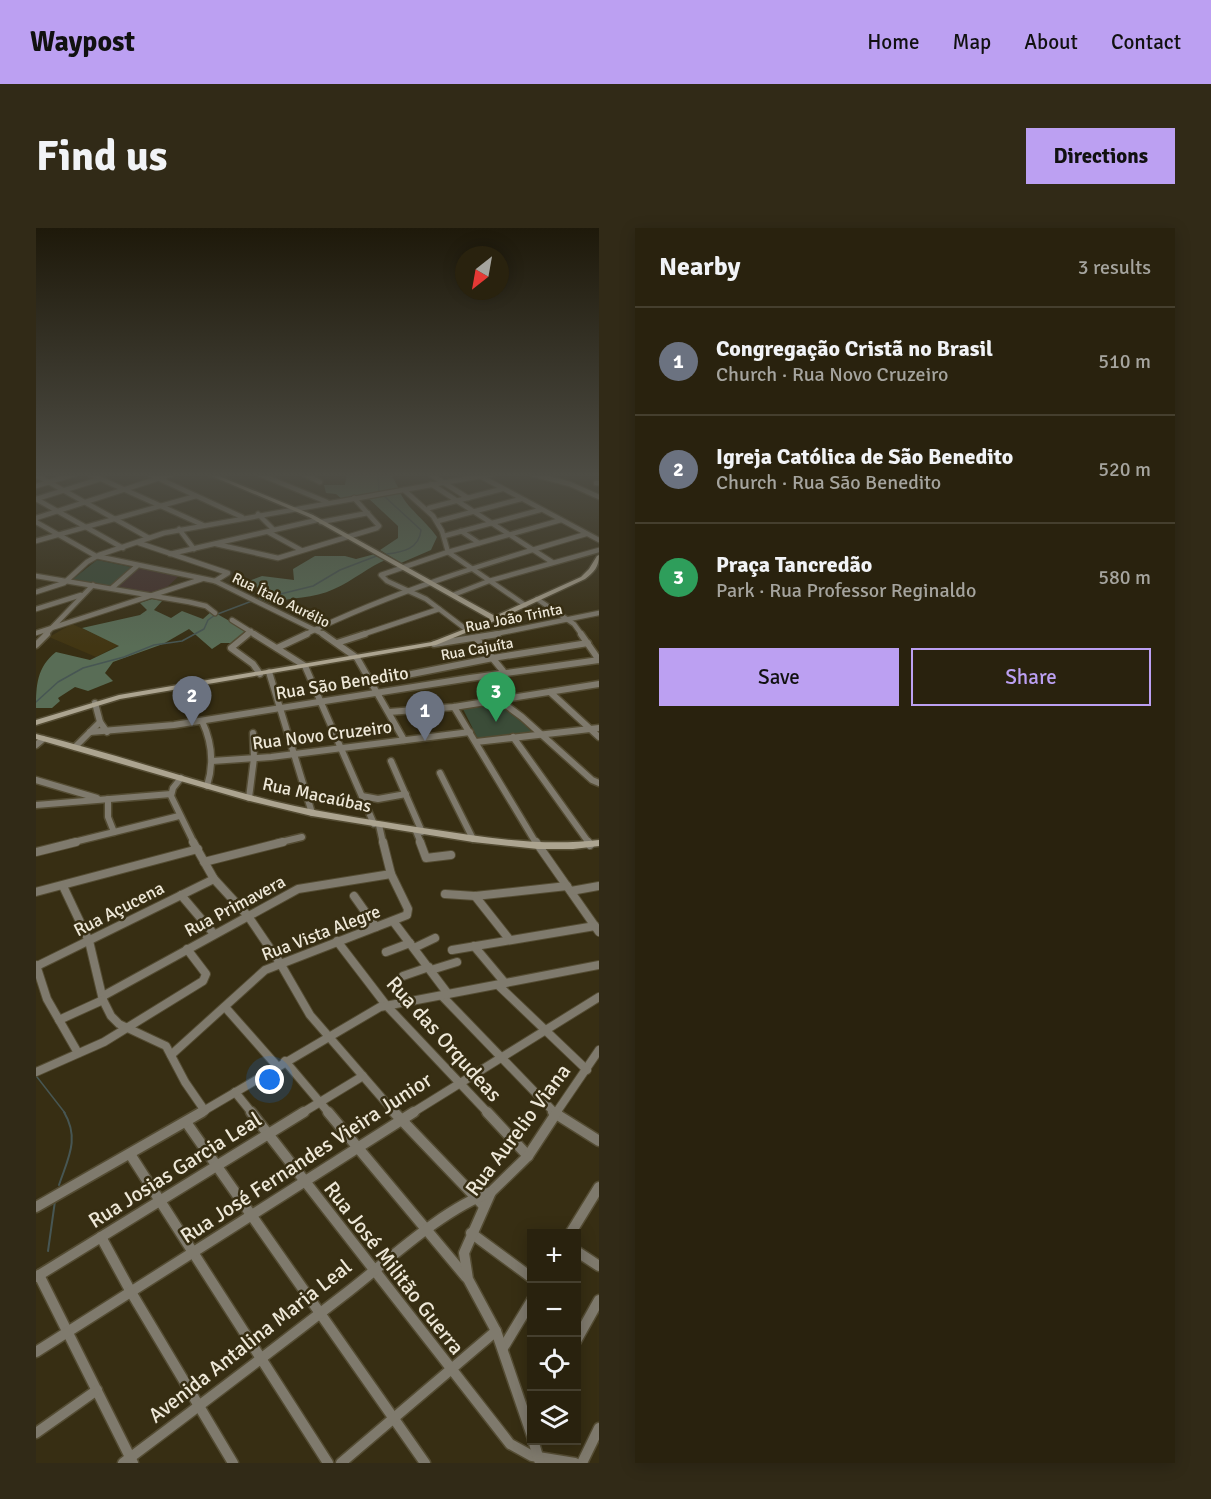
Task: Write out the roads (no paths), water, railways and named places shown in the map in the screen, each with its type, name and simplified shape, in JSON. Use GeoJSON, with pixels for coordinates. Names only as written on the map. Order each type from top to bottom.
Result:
{"type":"FeatureCollection","features":[{"type":"Feature","properties":{"kind":"street","name":"Rua Ítalo Aurélio"},"geometry":{"type":"LineString","coordinates":[[53,532],[96,556],[215,581],[316,629],[357,658],[404,740]]}},
{"type":"Feature","properties":{"kind":"street"},"geometry":{"type":"LineString","coordinates":[[36,541],[70,532]]}},
{"type":"Feature","properties":{"kind":"street"},"geometry":{"type":"LineString","coordinates":[[95,532],[123,548]]}},
{"type":"Feature","properties":{"kind":"street"},"geometry":{"type":"LineString","coordinates":[[138,532],[149,538]]}},
{"type":"Feature","properties":{"kind":"street"},"geometry":{"type":"LineString","coordinates":[[36,592],[61,585],[96,556],[170,532]]}},
{"type":"Feature","properties":{"kind":"street"},"geometry":{"type":"LineString","coordinates":[[181,532],[194,549]]}},
{"type":"Feature","properties":{"kind":"street"},"geometry":{"type":"LineString","coordinates":[[170,554],[268,532]]}},
{"type":"Feature","properties":{"kind":"street"},"geometry":{"type":"LineString","coordinates":[[272,532],[301,550]]}},
{"type":"Feature","properties":{"kind":"street"},"geometry":{"type":"LineString","coordinates":[[340,532],[495,619]]}},
{"type":"Feature","properties":{"kind":"street"},"geometry":{"type":"LineString","coordinates":[[216,544],[281,557],[362,532]]}},
{"type":"Feature","properties":{"kind":"street"},"geometry":{"type":"LineString","coordinates":[[442,532],[448,552],[525,605]]}},
{"type":"Feature","properties":{"kind":"street"},"geometry":{"type":"LineString","coordinates":[[444,536],[459,532]]}},
{"type":"Feature","properties":{"kind":"street"},"geometry":{"type":"LineString","coordinates":[[462,532],[480,543]]}},
{"type":"Feature","properties":{"kind":"street"},"geometry":{"type":"LineString","coordinates":[[504,532],[552,562]]}},
{"type":"Feature","properties":{"kind":"street"},"geometry":{"type":"LineString","coordinates":[[467,630],[408,589],[381,576],[448,552],[521,532]]}},
{"type":"Feature","properties":{"kind":"street"},"geometry":{"type":"LineString","coordinates":[[582,532],[599,540]]}},
{"type":"Feature","properties":{"kind":"street"},"geometry":{"type":"LineString","coordinates":[[277,648],[408,589],[586,534]]}},
{"type":"Feature","properties":{"kind":"street"},"geometry":{"type":"LineString","coordinates":[[139,543],[227,572],[215,581]]}},
{"type":"Feature","properties":{"kind":"street"},"geometry":{"type":"LineString","coordinates":[[453,595],[489,581],[599,550]]}},
{"type":"Feature","properties":{"kind":"street"},"geometry":{"type":"LineString","coordinates":[[36,723],[95,703],[132,694],[434,644],[495,619],[583,578],[598,560]]}},
{"type":"Feature","properties":{"kind":"street"},"geometry":{"type":"LineString","coordinates":[[112,588],[137,566]]}},
{"type":"Feature","properties":{"kind":"street"},"geometry":{"type":"LineString","coordinates":[[36,576],[199,604],[210,608],[215,613]]}},
{"type":"Feature","properties":{"kind":"street"},"geometry":{"type":"LineString","coordinates":[[36,633],[205,578]]}},
{"type":"Feature","properties":{"kind":"street"},"geometry":{"type":"LineString","coordinates":[[37,644],[93,585]]}},
{"type":"Feature","properties":{"kind":"street"},"geometry":{"type":"LineString","coordinates":[[36,609],[84,594]]}},
{"type":"Feature","properties":{"kind":"street"},"geometry":{"type":"LineString","coordinates":[[537,599],[569,620],[599,660]]}},
{"type":"Feature","properties":{"kind":"street"},"geometry":{"type":"LineString","coordinates":[[337,643],[439,609]]}},
{"type":"Feature","properties":{"kind":"street","name":"Rua João Trinta"},"geometry":{"type":"LineString","coordinates":[[434,644],[476,638],[599,613]]}},
{"type":"Feature","properties":{"kind":"street"},"geometry":{"type":"LineString","coordinates":[[232,620],[305,666],[376,825],[391,874]]}},
{"type":"Feature","properties":{"kind":"street"},"geometry":{"type":"LineString","coordinates":[[250,631],[231,648],[254,665],[260,674]]}},
{"type":"Feature","properties":{"kind":"street"},"geometry":{"type":"LineString","coordinates":[[476,638],[503,671]]}},
{"type":"Feature","properties":{"kind":"street","name":"Rua Cajuíta"},"geometry":{"type":"LineString","coordinates":[[371,682],[493,658],[588,643]]}},
{"type":"Feature","properties":{"kind":"street","name":"Rua São Benedito"},"geometry":{"type":"LineString","coordinates":[[90,732],[202,721],[378,694],[503,671],[599,660]]}},
{"type":"Feature","properties":{"kind":"street"},"geometry":{"type":"LineString","coordinates":[[269,672],[312,813]]}},
{"type":"Feature","properties":{"kind":"street"},"geometry":{"type":"LineString","coordinates":[[389,712],[454,707],[599,684]]}},
{"type":"Feature","properties":{"kind":"street"},"geometry":{"type":"LineString","coordinates":[[550,692],[599,737]]}},
{"type":"Feature","properties":{"kind":"street"},"geometry":{"type":"LineString","coordinates":[[499,700],[592,780],[599,783]]}},
{"type":"Feature","properties":{"kind":"street"},"geometry":{"type":"LineString","coordinates":[[95,703],[100,722],[108,732]]}},
{"type":"Feature","properties":{"kind":"street"},"geometry":{"type":"LineString","coordinates":[[452,950],[509,939],[597,929],[538,846],[454,707]]}},
{"type":"Feature","properties":{"kind":"street"},"geometry":{"type":"LineString","coordinates":[[202,721],[208,736],[212,761],[207,786]]}},
{"type":"Feature","properties":{"kind":"street"},"geometry":{"type":"LineString","coordinates":[[75,747],[100,722]]}},
{"type":"Feature","properties":{"kind":"street"},"geometry":{"type":"LineString","coordinates":[[476,742],[599,728]]}},
{"type":"Feature","properties":{"kind":"street","name":"Rua Novo Cruzeiro"},"geometry":{"type":"LineString","coordinates":[[212,761],[294,754],[470,732]]}},
{"type":"Feature","properties":{"kind":"street"},"geometry":{"type":"LineString","coordinates":[[249,798],[254,758],[253,733]]}},
{"type":"Feature","properties":{"kind":"street"},"geometry":{"type":"LineString","coordinates":[[513,736],[595,844]]}},
{"type":"Feature","properties":{"kind":"street","name":"Rua Macaúbas"},"geometry":{"type":"LineString","coordinates":[[38,740],[75,747],[249,798],[376,825],[538,846],[595,844]]}},
{"type":"Feature","properties":{"kind":"street"},"geometry":{"type":"LineString","coordinates":[[391,760],[406,794],[426,858],[451,855]]}},
{"type":"Feature","properties":{"kind":"street"},"geometry":{"type":"LineString","coordinates":[[440,773],[473,839]]}},
{"type":"Feature","properties":{"kind":"street"},"geometry":{"type":"LineString","coordinates":[[181,778],[171,794],[179,816],[204,862],[214,879],[248,916],[280,963],[310,1015],[401,1120],[484,1206]]}},
{"type":"Feature","properties":{"kind":"street"},"geometry":{"type":"LineString","coordinates":[[36,780],[104,800]]}},
{"type":"Feature","properties":{"kind":"street"},"geometry":{"type":"LineString","coordinates":[[36,805],[171,794]]}},
{"type":"Feature","properties":{"kind":"street"},"geometry":{"type":"LineString","coordinates":[[362,796],[378,799],[406,794]]}},
{"type":"Feature","properties":{"kind":"street"},"geometry":{"type":"LineString","coordinates":[[104,800],[114,832]]}},
{"type":"Feature","properties":{"kind":"street"},"geometry":{"type":"LineString","coordinates":[[36,852],[179,816]]}},
{"type":"Feature","properties":{"kind":"street"},"geometry":{"type":"LineString","coordinates":[[204,862],[302,837]]}},
{"type":"Feature","properties":{"kind":"street"},"geometry":{"type":"LineString","coordinates":[[36,892],[198,849]]}},
{"type":"Feature","properties":{"kind":"street","name":"Rua Primavera"},"geometry":{"type":"LineString","coordinates":[[59,1020],[104,998],[214,934],[305,887],[391,874]]}},
{"type":"Feature","properties":{"kind":"street","name":"Rua Vista Alegre"},"geometry":{"type":"LineString","coordinates":[[171,1054],[225,1007],[251,980],[280,963],[405,916],[408,909],[391,874]]}},
{"type":"Feature","properties":{"kind":"street","name":"Rua Açucena"},"geometry":{"type":"LineString","coordinates":[[36,965],[214,879]]}},
{"type":"Feature","properties":{"kind":"street"},"geometry":{"type":"LineString","coordinates":[[63,886],[89,941],[111,1016],[119,1024],[159,1041],[171,1054],[185,1082],[205,1111]]}},
{"type":"Feature","properties":{"kind":"street"},"geometry":{"type":"LineString","coordinates":[[445,894],[475,896],[599,886]]}},
{"type":"Feature","properties":{"kind":"street"},"geometry":{"type":"LineString","coordinates":[[181,895],[214,934]]}},
{"type":"Feature","properties":{"kind":"street"},"geometry":{"type":"LineString","coordinates":[[354,896],[376,927]]}},
{"type":"Feature","properties":{"kind":"street"},"geometry":{"type":"LineString","coordinates":[[475,896],[509,939]]}},
{"type":"Feature","properties":{"kind":"street"},"geometry":{"type":"LineString","coordinates":[[393,921],[430,969],[445,995],[501,1057],[556,1115],[599,1141]]}},
{"type":"Feature","properties":{"kind":"street"},"geometry":{"type":"LineString","coordinates":[[386,952],[435,938]]}},
{"type":"Feature","properties":{"kind":"street","name":"Rua das Orqudeas"},"geometry":{"type":"LineString","coordinates":[[337,941],[386,1005],[528,1156]]}},
{"type":"Feature","properties":{"kind":"street"},"geometry":{"type":"LineString","coordinates":[[474,946],[501,984],[587,1070]]}},
{"type":"Feature","properties":{"kind":"street"},"geometry":{"type":"LineString","coordinates":[[36,1072],[104,1042],[205,979],[206,974],[187,949]]}},
{"type":"Feature","properties":{"kind":"street"},"geometry":{"type":"LineString","coordinates":[[402,976],[457,962]]}},
{"type":"Feature","properties":{"kind":"street"},"geometry":{"type":"LineString","coordinates":[[36,965],[47,999],[78,1053]]}},
{"type":"Feature","properties":{"kind":"street"},"geometry":{"type":"LineString","coordinates":[[36,1207],[205,1111],[370,1011],[386,1005],[599,965]]}},
{"type":"Feature","properties":{"kind":"street","name":"Rua José Fernandes Vieira Junior"},"geometry":{"type":"LineString","coordinates":[[36,1352],[544,1029],[599,998]]}},
{"type":"Feature","properties":{"kind":"street"},"geometry":{"type":"LineString","coordinates":[[225,1007],[319,1103],[468,1279]]}},
{"type":"Feature","properties":{"kind":"street","name":"Rua Aurelio Viana"},"geometry":{"type":"LineString","coordinates":[[527,1421],[496,1330],[468,1279],[464,1252],[491,1192],[528,1156],[599,1050]]}},
{"type":"Feature","properties":{"kind":"street","name":"Rua Josias Garcia Leal"},"geometry":{"type":"LineString","coordinates":[[37,1276],[363,1076]]}},
{"type":"Feature","properties":{"kind":"street","name":"Rua José Militão Guerra"},"geometry":{"type":"LineString","coordinates":[[235,1092],[451,1370],[517,1451],[537,1459]]}},
{"type":"Feature","properties":{"kind":"street"},"geometry":{"type":"LineString","coordinates":[[186,1122],[425,1463]]}},
{"type":"Feature","properties":{"kind":"street"},"geometry":{"type":"LineString","coordinates":[[130,1154],[328,1463]]}},
{"type":"Feature","properties":{"kind":"street"},"geometry":{"type":"LineString","coordinates":[[573,1229],[599,1187]]}},
{"type":"Feature","properties":{"kind":"street","name":"Avenida Antalina Maria Leal"},"geometry":{"type":"LineString","coordinates":[[129,1461],[426,1231],[474,1198],[491,1192]]}},
{"type":"Feature","properties":{"kind":"street"},"geometry":{"type":"LineString","coordinates":[[471,1233],[527,1275]]}},
{"type":"Feature","properties":{"kind":"street"},"geometry":{"type":"LineString","coordinates":[[101,1237],[131,1292],[233,1463]]}},
{"type":"Feature","properties":{"kind":"street"},"geometry":{"type":"LineString","coordinates":[[581,1254],[599,1266]]}},
{"type":"Feature","properties":{"kind":"street"},"geometry":{"type":"LineString","coordinates":[[37,1276],[97,1390],[129,1461]]}},
{"type":"Feature","properties":{"kind":"street"},"geometry":{"type":"LineString","coordinates":[[578,1337],[599,1300]]}},
{"type":"Feature","properties":{"kind":"street"},"geometry":{"type":"LineString","coordinates":[[503,1348],[527,1307]]}},
{"type":"Feature","properties":{"kind":"street"},"geometry":{"type":"LineString","coordinates":[[341,1463],[496,1330]]}},
{"type":"Feature","properties":{"kind":"street"},"geometry":{"type":"LineString","coordinates":[[36,1433],[97,1390]]}},
{"type":"Feature","properties":{"kind":"street"},"geometry":{"type":"LineString","coordinates":[[582,1463],[599,1428]]}},
{"type":"Feature","properties":{"kind":"street"},"geometry":{"type":"LineString","coordinates":[[537,1459],[575,1463]]}},
{"type":"Feature","properties":{"kind":"waterway"},"geometry":{"type":"LineString","coordinates":[[387,554],[404,551],[414,545],[421,532]]}},
{"type":"Feature","properties":{"kind":"waterway"},"geometry":{"type":"LineString","coordinates":[[260,599],[313,586],[340,570],[379,555]]}},
{"type":"Feature","properties":{"kind":"waterway"},"geometry":{"type":"LineString","coordinates":[[36,702],[58,682],[83,668],[124,657],[154,645],[182,641],[204,629],[208,620],[215,615],[252,601]]}},
{"type":"Feature","properties":{"kind":"waterway"},"geometry":{"type":"LineString","coordinates":[[37,1077],[65,1113]]}},
{"type":"Feature","properties":{"kind":"waterway"},"geometry":{"type":"LineString","coordinates":[[59,1185],[69,1157],[72,1140],[69,1122],[64,1112]]}},
{"type":"Feature","properties":{"kind":"waterway"},"geometry":{"type":"LineString","coordinates":[[48,1251],[55,1201]]}},
{"type":"Feature","properties":{"kind":"place","name":"Praça Tancredão"},"geometry":{"type":"Point","coordinates":[496,722]}},
{"type":"Feature","properties":{"kind":"place","name":"Igreja Católica de São Benedito"},"geometry":{"type":"Point","coordinates":[192,726]}},
{"type":"Feature","properties":{"kind":"place","name":"Congregação Cristã no Brasil"},"geometry":{"type":"Point","coordinates":[425,741]}}]}
